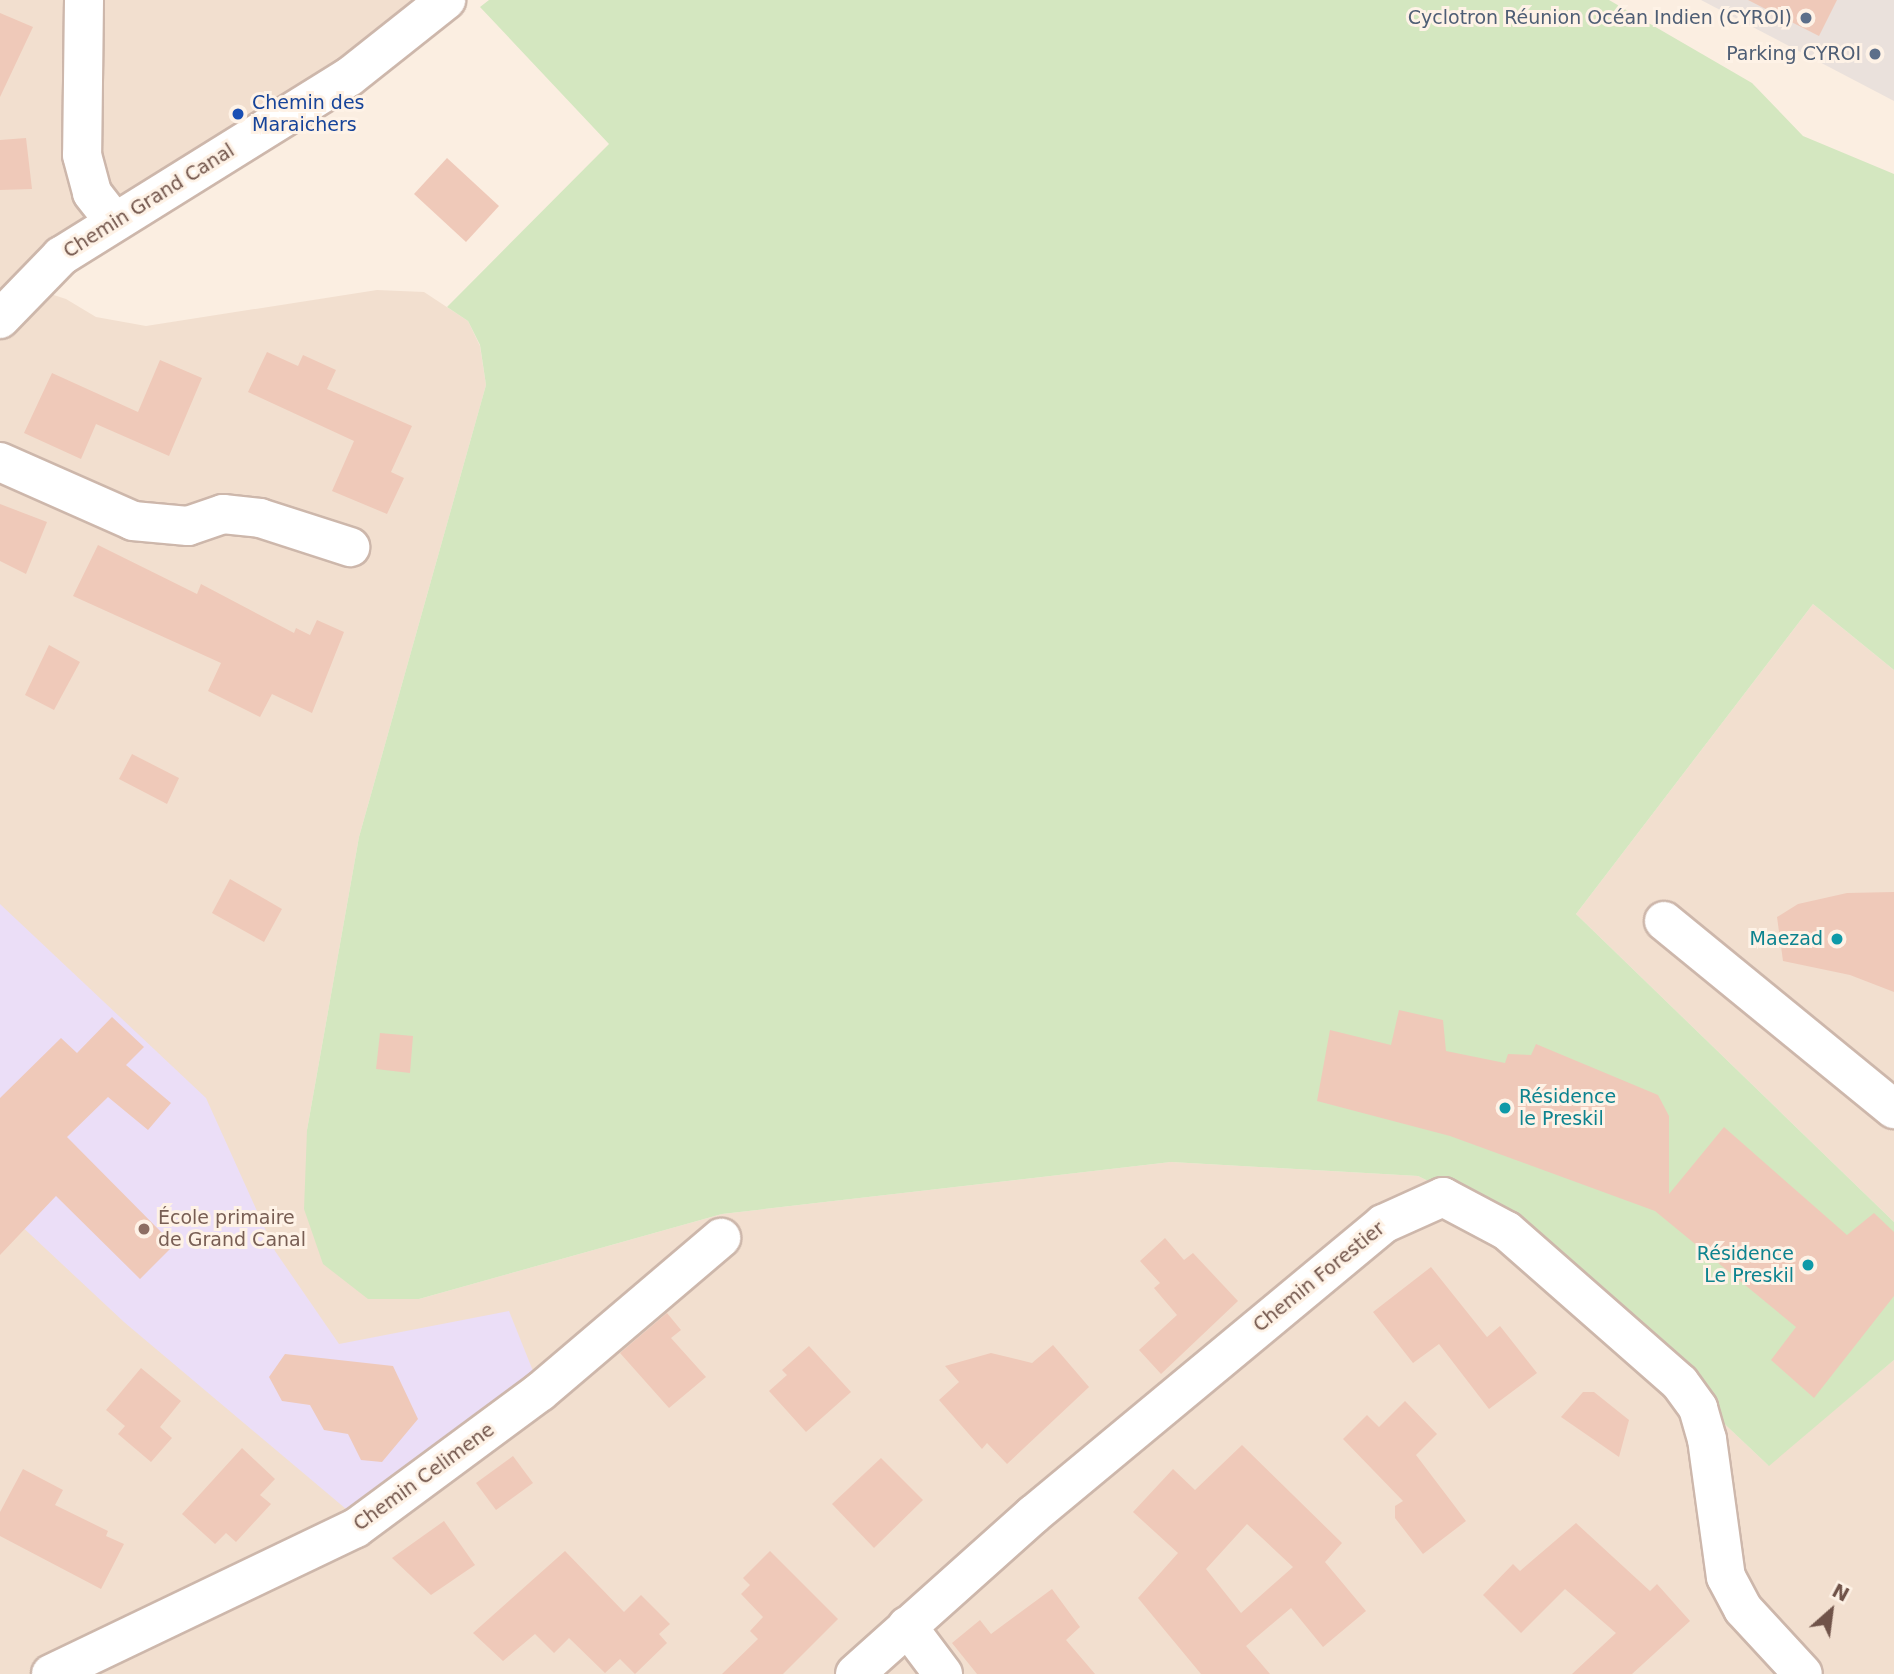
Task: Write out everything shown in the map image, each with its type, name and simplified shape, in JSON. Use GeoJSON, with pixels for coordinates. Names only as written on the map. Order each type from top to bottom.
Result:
{"type":"FeatureCollection","features":[{"type":"Feature","properties":{"kind":"street"},"geometry":{"type":"LineString","coordinates":[[84,0],[82,155],[92,193],[114,221]]}},
{"type":"Feature","properties":{"kind":"street","name":"Chemin Grand Canal"},"geometry":{"type":"LineString","coordinates":[[0,319],[61,256],[349,77],[446,0]]}},
{"type":"Feature","properties":{"kind":"street"},"geometry":{"type":"LineString","coordinates":[[0,462],[133,521],[188,526],[223,514],[248,517],[350,547]]}},
{"type":"Feature","properties":{"kind":"street"},"geometry":{"type":"LineString","coordinates":[[1664,921],[1894,1109]]}},
{"type":"Feature","properties":{"kind":"street","name":"Chemin Forestier"},"geometry":{"type":"LineString","coordinates":[[855,1674],[1034,1514],[1383,1224],[1443,1197],[1507,1231],[1681,1383],[1698,1408],[1707,1439],[1726,1577],[1743,1609],[1803,1674]]}},
{"type":"Feature","properties":{"kind":"street","name":"Chemin Celimene"},"geometry":{"type":"LineString","coordinates":[[51,1674],[356,1528],[540,1392],[722,1238]]}},
{"type":"Feature","properties":{"kind":"street"},"geometry":{"type":"LineString","coordinates":[[907,1626],[943,1674]]}},
{"type":"Feature","properties":{"kind":"shaded area"},"geometry":{"type":"Polygon","coordinates":[[[0,0],[418,0],[335,70],[29,287],[66,299],[96,317],[146,326],[377,290],[424,292],[468,321],[480,346],[486,385],[359,837],[307,1130],[419,1299],[722,1214],[1171,1162],[1418,1176],[1511,1222],[1768,1465],[1894,1360],[1894,1674],[0,1674],[0,0]]]}},
{"type":"Feature","properties":{"kind":"shaded area"},"geometry":{"type":"Polygon","coordinates":[[[1701,0],[1894,0],[1894,101],[1701,0]]]}},
{"type":"Feature","properties":{"kind":"shaded area"},"geometry":{"type":"Polygon","coordinates":[[[1813,604],[1894,670],[1894,1222],[1576,914],[1813,604]]]}},
{"type":"Feature","properties":{"kind":"shaded area","name":"École primaire de Grand Canal"},"geometry":{"type":"Polygon","coordinates":[[[0,904],[206,1098],[275,1251],[339,1344],[509,1311],[537,1381],[352,1514],[124,1322],[0,1206],[0,904]]]}},
{"type":"Feature","properties":{"kind":"green space"},"geometry":{"type":"Polygon","coordinates":[[[489,0],[1609,0],[1752,83],[1803,136],[1894,174],[1894,670],[1813,604],[1576,914],[1894,1222],[1894,1360],[1769,1466],[1511,1222],[1418,1176],[1171,1162],[722,1214],[419,1299],[368,1299],[323,1264],[304,1209],[307,1130],[359,837],[486,385],[480,345],[468,321],[447,307],[609,144],[480,7],[489,0]]]}},
{"type":"Feature","properties":{"kind":"building","name":"Cyclotron Réunion Océan Indien (CYROI)"},"geometry":{"type":"Polygon","coordinates":[[[1748,0],[1837,0],[1819,36],[1748,0]]]}},
{"type":"Feature","properties":{"kind":"building"},"geometry":{"type":"Polygon","coordinates":[[[0,13],[33,27],[0,97],[0,13]]]}},
{"type":"Feature","properties":{"kind":"building"},"geometry":{"type":"Polygon","coordinates":[[[26,138],[32,189],[0,190],[0,140],[26,138]]]}},
{"type":"Feature","properties":{"kind":"building"},"geometry":{"type":"Polygon","coordinates":[[[447,158],[499,206],[466,242],[414,194],[447,158]]]}},
{"type":"Feature","properties":{"kind":"building"},"geometry":{"type":"Polygon","coordinates":[[[267,352],[298,366],[303,355],[336,370],[327,389],[412,426],[391,472],[404,478],[387,514],[332,491],[354,441],[248,392],[267,352]]]}},
{"type":"Feature","properties":{"kind":"building"},"geometry":{"type":"Polygon","coordinates":[[[160,360],[202,378],[169,456],[96,424],[81,459],[24,433],[52,373],[138,412],[160,360]]]}},
{"type":"Feature","properties":{"kind":"building"},"geometry":{"type":"Polygon","coordinates":[[[0,504],[47,522],[26,574],[0,561],[0,504]]]}},
{"type":"Feature","properties":{"kind":"building"},"geometry":{"type":"Polygon","coordinates":[[[98,545],[197,594],[201,584],[294,633],[296,628],[310,635],[317,620],[344,632],[312,713],[272,694],[260,717],[208,691],[221,663],[73,596],[98,545]]]}},
{"type":"Feature","properties":{"kind":"building"},"geometry":{"type":"Polygon","coordinates":[[[49,645],[80,662],[54,710],[25,695],[49,645]]]}},
{"type":"Feature","properties":{"kind":"building"},"geometry":{"type":"Polygon","coordinates":[[[132,754],[179,778],[167,804],[119,779],[132,754]]]}},
{"type":"Feature","properties":{"kind":"building"},"geometry":{"type":"Polygon","coordinates":[[[230,879],[282,909],[264,942],[212,913],[230,879]]]}},
{"type":"Feature","properties":{"kind":"building","name":"Maezad"},"geometry":{"type":"Polygon","coordinates":[[[1894,892],[1894,992],[1850,975],[1783,961],[1777,917],[1798,904],[1847,893],[1894,892]]]}},
{"type":"Feature","properties":{"kind":"building"},"geometry":{"type":"Polygon","coordinates":[[[1399,1010],[1443,1020],[1446,1051],[1505,1063],[1508,1054],[1531,1055],[1536,1044],[1658,1095],[1669,1116],[1669,1194],[1724,1127],[1847,1235],[1874,1213],[1894,1232],[1894,1296],[1814,1398],[1771,1360],[1796,1327],[1655,1211],[1450,1136],[1317,1101],[1330,1030],[1391,1045],[1399,1010]]]}},
{"type":"Feature","properties":{"kind":"building"},"geometry":{"type":"Polygon","coordinates":[[[112,1017],[144,1047],[126,1065],[171,1103],[148,1130],[108,1097],[67,1137],[174,1245],[140,1279],[56,1196],[0,1255],[0,1098],[61,1038],[77,1053],[112,1017]]]}},
{"type":"Feature","properties":{"kind":"building"},"geometry":{"type":"Polygon","coordinates":[[[380,1033],[413,1036],[410,1073],[376,1069],[380,1033]]]}},
{"type":"Feature","properties":{"kind":"building"},"geometry":{"type":"Polygon","coordinates":[[[1165,1238],[1184,1260],[1193,1253],[1238,1301],[1161,1374],[1139,1350],[1177,1315],[1154,1288],[1160,1283],[1140,1261],[1165,1238]]]}},
{"type":"Feature","properties":{"kind":"building"},"geometry":{"type":"Polygon","coordinates":[[[1431,1267],[1487,1337],[1500,1326],[1537,1373],[1489,1409],[1439,1344],[1413,1363],[1373,1312],[1431,1267]]]}},
{"type":"Feature","properties":{"kind":"building"},"geometry":{"type":"Polygon","coordinates":[[[667,1313],[681,1330],[671,1338],[706,1377],[669,1408],[620,1353],[667,1313]]]}},
{"type":"Feature","properties":{"kind":"building"},"geometry":{"type":"Polygon","coordinates":[[[1053,1345],[1089,1387],[1007,1464],[987,1443],[982,1449],[939,1400],[959,1382],[945,1366],[991,1353],[1032,1363],[1053,1345]]]}},
{"type":"Feature","properties":{"kind":"building"},"geometry":{"type":"Polygon","coordinates":[[[809,1346],[851,1392],[806,1432],[769,1391],[787,1375],[782,1370],[809,1346]]]}},
{"type":"Feature","properties":{"kind":"building"},"geometry":{"type":"Polygon","coordinates":[[[285,1354],[393,1366],[418,1419],[382,1462],[361,1460],[348,1434],[324,1430],[310,1405],[282,1401],[269,1377],[285,1354]]]}},
{"type":"Feature","properties":{"kind":"building"},"geometry":{"type":"Polygon","coordinates":[[[141,1368],[181,1401],[160,1427],[172,1438],[151,1462],[118,1434],[125,1426],[106,1410],[141,1368]]]}},
{"type":"Feature","properties":{"kind":"building"},"geometry":{"type":"Polygon","coordinates":[[[1583,1392],[1594,1392],[1629,1420],[1619,1457],[1561,1417],[1583,1392]]]}},
{"type":"Feature","properties":{"kind":"building"},"geometry":{"type":"Polygon","coordinates":[[[1405,1401],[1437,1434],[1416,1455],[1466,1521],[1423,1554],[1395,1518],[1395,1506],[1403,1501],[1343,1439],[1367,1415],[1379,1427],[1405,1401]]]}},
{"type":"Feature","properties":{"kind":"building"},"geometry":{"type":"Polygon","coordinates":[[[1242,1445],[1342,1543],[1325,1562],[1366,1611],[1323,1647],[1291,1608],[1246,1646],[1270,1674],[1201,1674],[1138,1598],[1178,1553],[1133,1512],[1173,1469],[1195,1490],[1242,1445]],[[1247,1524],[1206,1569],[1241,1613],[1293,1567],[1247,1524]]]}},
{"type":"Feature","properties":{"kind":"building"},"geometry":{"type":"Polygon","coordinates":[[[242,1448],[275,1479],[260,1495],[271,1504],[236,1542],[226,1533],[215,1544],[182,1514],[242,1448]]]}},
{"type":"Feature","properties":{"kind":"building"},"geometry":{"type":"Polygon","coordinates":[[[513,1456],[533,1483],[496,1510],[476,1483],[513,1456]]]}},
{"type":"Feature","properties":{"kind":"building"},"geometry":{"type":"Polygon","coordinates":[[[881,1458],[923,1500],[874,1548],[832,1504],[881,1458]]]}},
{"type":"Feature","properties":{"kind":"building"},"geometry":{"type":"Polygon","coordinates":[[[23,1469],[63,1490],[55,1505],[108,1531],[106,1536],[124,1544],[101,1589],[0,1536],[0,1512],[23,1469]]]}},
{"type":"Feature","properties":{"kind":"building"},"geometry":{"type":"Polygon","coordinates":[[[444,1521],[475,1565],[431,1595],[392,1558],[444,1521]]]}},
{"type":"Feature","properties":{"kind":"building"},"geometry":{"type":"Polygon","coordinates":[[[1576,1523],[1650,1591],[1657,1584],[1690,1621],[1632,1674],[1572,1674],[1616,1633],[1565,1589],[1521,1633],[1483,1595],[1513,1564],[1520,1571],[1576,1523]]]}},
{"type":"Feature","properties":{"kind":"building"},"geometry":{"type":"Polygon","coordinates":[[[565,1551],[624,1612],[641,1595],[670,1624],[659,1634],[667,1643],[635,1674],[620,1659],[605,1673],[569,1638],[554,1653],[535,1634],[503,1661],[473,1633],[565,1551]]]}},
{"type":"Feature","properties":{"kind":"building"},"geometry":{"type":"Polygon","coordinates":[[[770,1551],[838,1619],[783,1674],[722,1674],[758,1639],[750,1631],[763,1617],[741,1594],[750,1585],[743,1578],[770,1551]]]}},
{"type":"Feature","properties":{"kind":"building"},"geometry":{"type":"Polygon","coordinates":[[[1052,1589],[1080,1627],[1066,1640],[1095,1674],[977,1674],[952,1643],[980,1620],[991,1634],[1052,1589]]]}},
{"type":"Feature","properties":{"kind":"place","name":"Cyclotron Réunion Océan Indien (CYROI)"},"geometry":{"type":"Point","coordinates":[1806,18]}},
{"type":"Feature","properties":{"kind":"place","name":"Parking CYROI"},"geometry":{"type":"Point","coordinates":[1875,54]}},
{"type":"Feature","properties":{"kind":"place","name":"Chemin des Maraichers"},"geometry":{"type":"Point","coordinates":[238,114]}},
{"type":"Feature","properties":{"kind":"place","name":"Maezad"},"geometry":{"type":"Point","coordinates":[1837,939]}},
{"type":"Feature","properties":{"kind":"place","name":"Résidence le Preskil"},"geometry":{"type":"Point","coordinates":[1505,1108]}},
{"type":"Feature","properties":{"kind":"place","name":"École primaire de Grand Canal"},"geometry":{"type":"Point","coordinates":[144,1229]}},
{"type":"Feature","properties":{"kind":"place","name":"Résidence Le Preskil"},"geometry":{"type":"Point","coordinates":[1808,1265]}}]}
